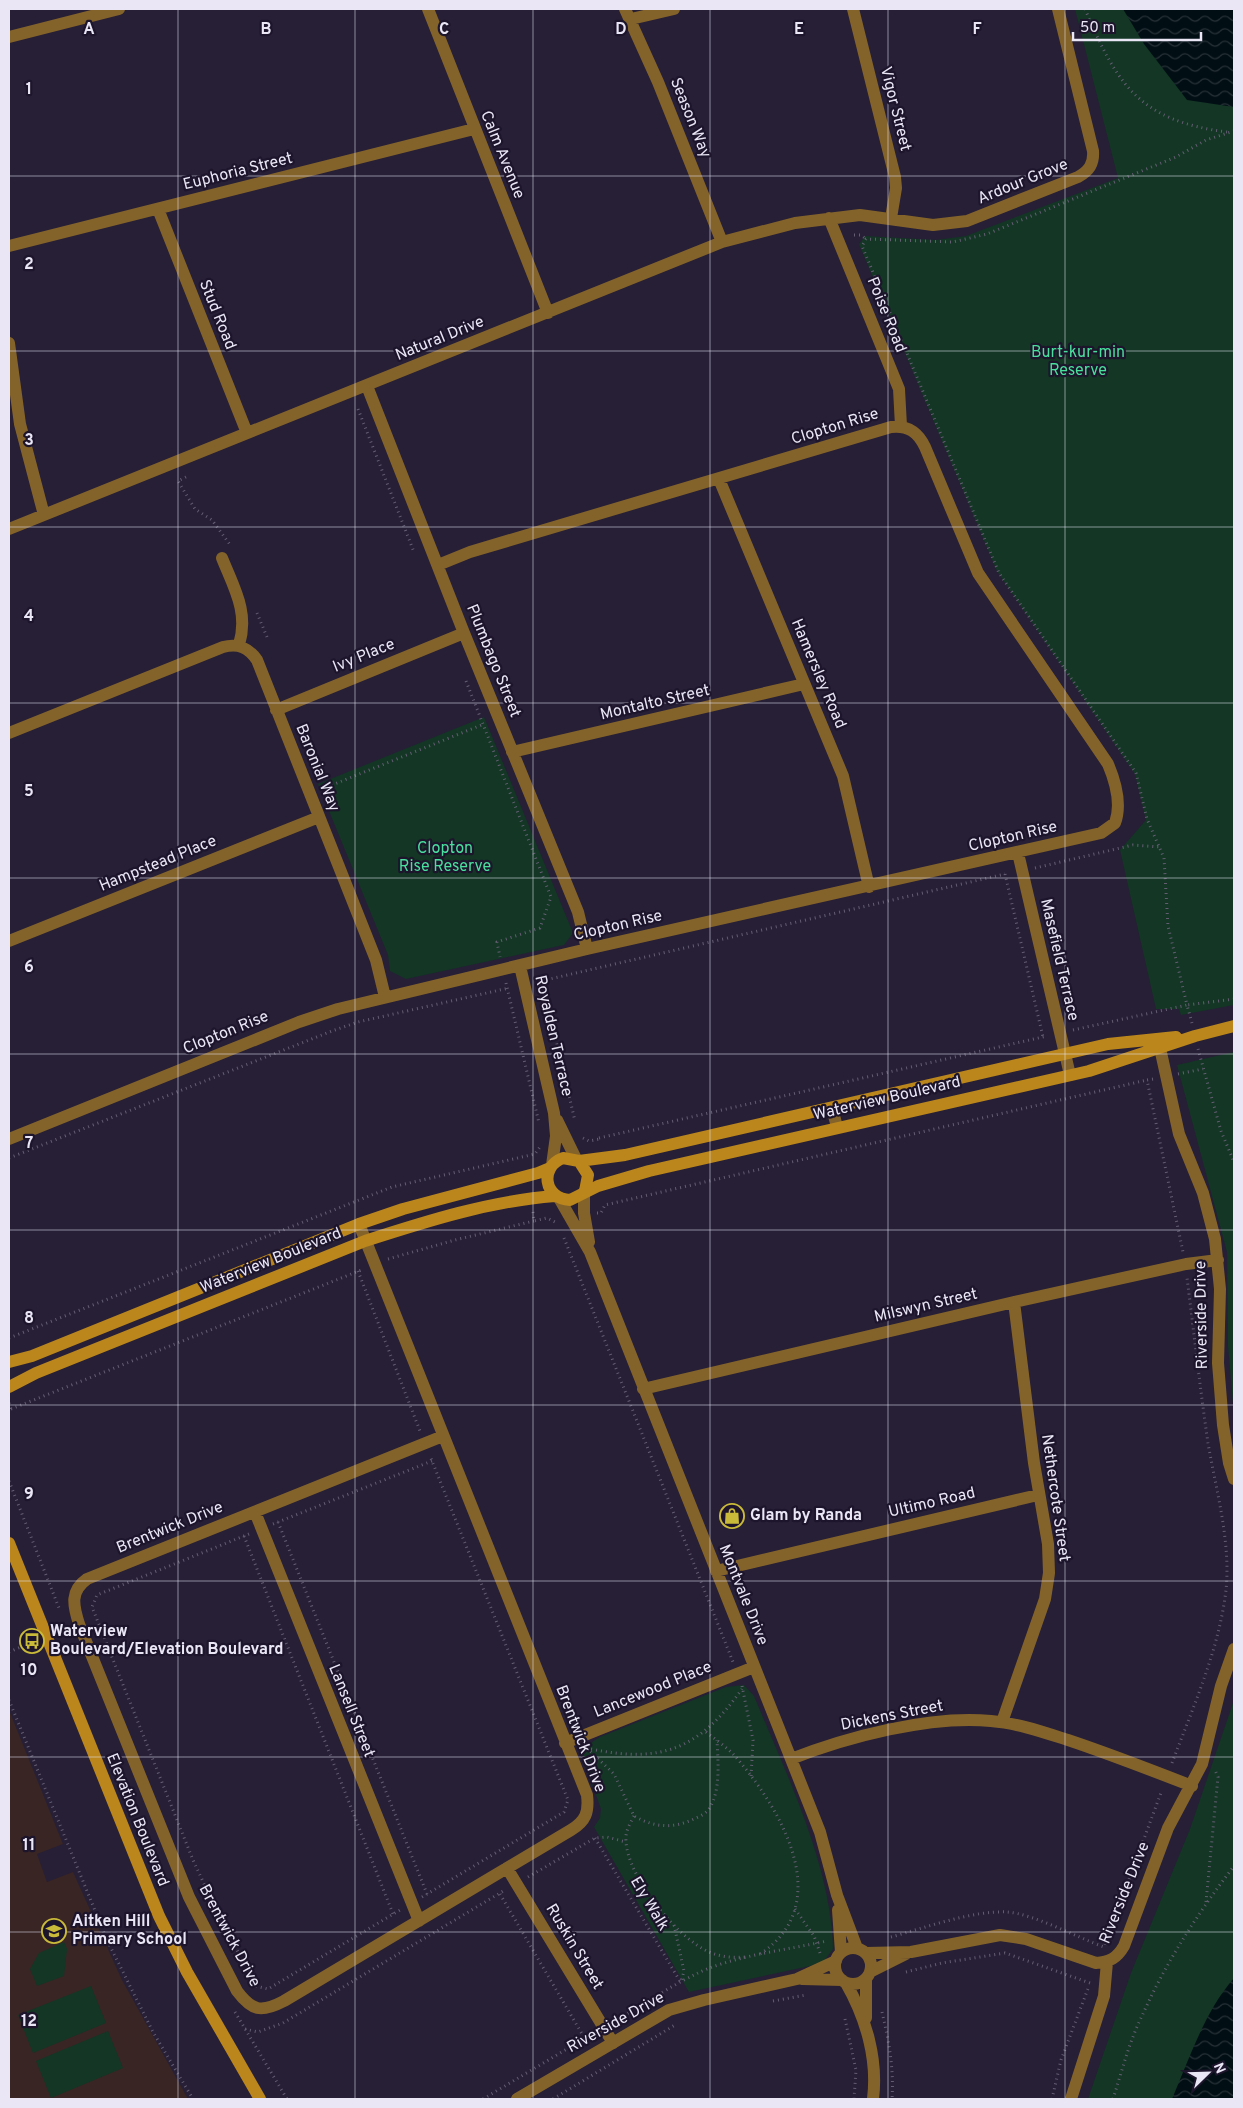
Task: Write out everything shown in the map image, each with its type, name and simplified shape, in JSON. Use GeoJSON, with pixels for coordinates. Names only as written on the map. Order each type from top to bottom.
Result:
{"type":"FeatureCollection","features":[{"type":"Feature","properties":{"kind":"street"},"geometry":{"type":"LineString","coordinates":[[9,37],[118,9]]}},
{"type":"Feature","properties":{"kind":"street","name":"Calm Avenue"},"geometry":{"type":"LineString","coordinates":[[428,9],[548,313]]}},
{"type":"Feature","properties":{"kind":"street"},"geometry":{"type":"LineString","coordinates":[[628,14],[674,9]]}},
{"type":"Feature","properties":{"kind":"street","name":"Vigor Street"},"geometry":{"type":"LineString","coordinates":[[853,9],[895,177],[896,188],[891,218]]}},
{"type":"Feature","properties":{"kind":"street","name":"Ardour Grove"},"geometry":{"type":"LineString","coordinates":[[891,218],[933,225],[967,221],[1078,177],[1089,169],[1092,163],[1093,151],[1058,9]]}},
{"type":"Feature","properties":{"kind":"street","name":"Season Way"},"geometry":{"type":"LineString","coordinates":[[628,14],[722,242]]}},
{"type":"Feature","properties":{"kind":"street","name":"Euphoria Street"},"geometry":{"type":"LineString","coordinates":[[9,246],[474,129]]}},
{"type":"Feature","properties":{"kind":"street","name":"Stud Road"},"geometry":{"type":"LineString","coordinates":[[158,209],[247,433]]}},
{"type":"Feature","properties":{"kind":"street","name":"Natural Drive"},"geometry":{"type":"LineString","coordinates":[[9,529],[722,242],[795,223],[829,218],[860,215],[891,218]]}},
{"type":"Feature","properties":{"kind":"street","name":"Poise Road"},"geometry":{"type":"LineString","coordinates":[[829,218],[899,389],[900,426]]}},
{"type":"Feature","properties":{"kind":"street"},"geometry":{"type":"LineString","coordinates":[[9,342],[20,424],[44,515]]}},
{"type":"Feature","properties":{"kind":"street","name":"Plumbago Street"},"geometry":{"type":"LineString","coordinates":[[367,386],[498,718],[578,912],[587,949]]}},
{"type":"Feature","properties":{"kind":"street","name":"Clopton Rise"},"geometry":{"type":"LineString","coordinates":[[9,1138],[338,1008],[587,949],[868,888],[1018,853],[1101,833],[1112,828],[1116,823],[1119,807],[1113,777],[1100,753],[978,573],[920,438],[909,428],[900,426],[718,479],[470,552],[438,566]]}},
{"type":"Feature","properties":{"kind":"street","name":"Hamersley Road"},"geometry":{"type":"LineString","coordinates":[[718,479],[843,776],[868,888]]}},
{"type":"Feature","properties":{"kind":"street"},"geometry":{"type":"LineString","coordinates":[[9,733],[223,647],[239,645],[244,630],[243,618],[240,604],[222,558]]}},
{"type":"Feature","properties":{"kind":"street","name":"Ivy Place"},"geometry":{"type":"LineString","coordinates":[[276,710],[464,633]]}},
{"type":"Feature","properties":{"kind":"street","name":"Baronial Way"},"geometry":{"type":"LineString","coordinates":[[239,645],[246,648],[257,660],[376,960],[385,997]]}},
{"type":"Feature","properties":{"kind":"street","name":"Montalto Street"},"geometry":{"type":"LineString","coordinates":[[512,752],[804,684]]}},
{"type":"Feature","properties":{"kind":"street","name":"Hampstead Place"},"geometry":{"type":"LineString","coordinates":[[9,941],[320,817]]}},
{"type":"Feature","properties":{"kind":"street","name":"Masefield Terrace"},"geometry":{"type":"LineString","coordinates":[[1018,853],[1070,1075]]}},
{"type":"Feature","properties":{"kind":"street","name":"Royalden Terrace"},"geometry":{"type":"LineString","coordinates":[[520,966],[554,1113],[556,1136],[551,1166]]}},
{"type":"Feature","properties":{"kind":"street","name":"Waterview Boulevard"},"geometry":{"type":"LineString","coordinates":[[578,1160],[625,1155],[1108,1044],[1159,1043],[1234,1026]]}},
{"type":"Feature","properties":{"kind":"street","name":"Waterview Boulevard"},"geometry":{"type":"LineString","coordinates":[[584,1192],[649,1171],[1070,1075],[1131,1059],[1159,1043]]}},
{"type":"Feature","properties":{"kind":"street","name":"Riverside Drive"},"geometry":{"type":"LineString","coordinates":[[1159,1043],[1179,1134],[1210,1215],[1218,1260],[1220,1289],[1218,1363],[1223,1425],[1229,1463],[1234,1479]]}},
{"type":"Feature","properties":{"kind":"street"},"geometry":{"type":"LineString","coordinates":[[832,1108],[837,1127]]}},
{"type":"Feature","properties":{"kind":"street","name":"Royalden Terrace"},"geometry":{"type":"LineString","coordinates":[[554,1113],[578,1160]]}},
{"type":"Feature","properties":{"kind":"street"},"geometry":{"type":"LineString","coordinates":[[563,1158],[578,1160],[588,1175],[584,1192],[570,1200],[557,1197],[547,1183],[551,1166],[563,1158]]}},
{"type":"Feature","properties":{"kind":"street","name":"Waterview Boulevard"},"geometry":{"type":"LineString","coordinates":[[9,1362],[32,1356],[359,1224],[403,1209],[526,1177],[551,1166]]}},
{"type":"Feature","properties":{"kind":"street","name":"Montvale Drive"},"geometry":{"type":"LineString","coordinates":[[584,1192],[584,1213],[590,1252]]}},
{"type":"Feature","properties":{"kind":"street","name":"Waterview Boulevard"},"geometry":{"type":"LineString","coordinates":[[9,1387],[36,1373],[365,1242],[419,1224],[516,1200],[557,1197]]}},
{"type":"Feature","properties":{"kind":"street","name":"Montvale Drive"},"geometry":{"type":"LineString","coordinates":[[557,1197],[590,1252],[820,1832],[837,1895],[861,1951]]}},
{"type":"Feature","properties":{"kind":"street","name":"Brentwick Drive"},"geometry":{"type":"LineString","coordinates":[[359,1224],[587,1795],[587,1814],[578,1826],[419,1922],[271,2008],[262,2010],[245,2002],[237,1991],[193,1905],[165,1841],[79,1624],[74,1609],[75,1591],[87,1579],[443,1436]]}},
{"type":"Feature","properties":{"kind":"street","name":"Milswyn Street"},"geometry":{"type":"LineString","coordinates":[[643,1389],[1014,1302],[1186,1264],[1218,1260]]}},
{"type":"Feature","properties":{"kind":"street","name":"Nethercote Street"},"geometry":{"type":"LineString","coordinates":[[1002,1722],[1046,1599],[1049,1573],[1048,1544],[1038,1495],[1014,1302]]}},
{"type":"Feature","properties":{"kind":"street"},"geometry":{"type":"LineString","coordinates":[[144,1311],[150,1328]]}},
{"type":"Feature","properties":{"kind":"street","name":"Ultimo Road"},"geometry":{"type":"LineString","coordinates":[[716,1571],[1038,1495]]}},
{"type":"Feature","properties":{"kind":"street","name":"Lansell Street"},"geometry":{"type":"LineString","coordinates":[[255,1512],[419,1922]]}},
{"type":"Feature","properties":{"kind":"street","name":"Elevation Boulevard"},"geometry":{"type":"LineString","coordinates":[[9,1543],[159,1916],[187,1972],[260,2099]]}},
{"type":"Feature","properties":{"kind":"street","name":"Riverside Drive"},"geometry":{"type":"LineString","coordinates":[[861,1951],[911,1952],[980,1937],[1006,1936],[1026,1939],[1101,1963],[1115,1958],[1124,1946],[1168,1828],[1202,1764],[1221,1686],[1234,1649]]}},
{"type":"Feature","properties":{"kind":"street","name":"Lancewood Place"},"geometry":{"type":"LineString","coordinates":[[565,1742],[754,1667]]}},
{"type":"Feature","properties":{"kind":"street","name":"Dickens Street"},"geometry":{"type":"LineString","coordinates":[[791,1759],[821,1747],[902,1728],[944,1721],[1002,1722]]}},
{"type":"Feature","properties":{"kind":"street"},"geometry":{"type":"LineString","coordinates":[[1002,1722],[1040,1732],[1192,1786]]}},
{"type":"Feature","properties":{"kind":"street","name":"Ruskin Street"},"geometry":{"type":"LineString","coordinates":[[507,1868],[613,2043]]}},
{"type":"Feature","properties":{"kind":"street","name":"Montvale Drive"},"geometry":{"type":"LineString","coordinates":[[837,1895],[838,1957]]}},
{"type":"Feature","properties":{"kind":"street"},"geometry":{"type":"LineString","coordinates":[[866,2026],[844,1981],[836,1971],[838,1957],[846,1949],[861,1951],[871,1962],[868,1975],[866,2026],[875,2070],[873,2099]]}},
{"type":"Feature","properties":{"kind":"street","name":"Riverside Drive"},"geometry":{"type":"LineString","coordinates":[[868,1975],[911,1952]]}},
{"type":"Feature","properties":{"kind":"street","name":"Riverside Drive"},"geometry":{"type":"LineString","coordinates":[[517,2099],[536,2094],[655,2017],[681,2006],[797,1979],[824,1968],[838,1957]]}},
{"type":"Feature","properties":{"kind":"street"},"geometry":{"type":"LineString","coordinates":[[1071,2099],[1104,1996],[1101,1963]]}},
{"type":"Feature","properties":{"kind":"street"},"geometry":{"type":"LineString","coordinates":[[844,1981],[857,1983],[868,1975]]}},
{"type":"Feature","properties":{"kind":"street","name":"Riverside Drive"},"geometry":{"type":"LineString","coordinates":[[797,1979],[844,1981]]}},
{"type":"Feature","properties":{"kind":"path"},"geometry":{"type":"LineString","coordinates":[[1085,9],[1110,63],[1130,92],[1142,103],[1181,123],[1228,132]]}},
{"type":"Feature","properties":{"kind":"path"},"geometry":{"type":"LineString","coordinates":[[854,234],[862,235],[866,240],[935,243],[953,242],[987,234],[1176,157],[1206,140],[1234,131]]}},
{"type":"Feature","properties":{"kind":"path"},"geometry":{"type":"LineString","coordinates":[[866,240],[862,246],[863,252],[999,574],[1136,773],[1147,819],[1160,847],[1166,872],[1168,926],[1202,1069],[1221,1130],[1234,1162]]}},
{"type":"Feature","properties":{"kind":"path"},"geometry":{"type":"LineString","coordinates":[[358,409],[416,556]]}},
{"type":"Feature","properties":{"kind":"path"},"geometry":{"type":"LineString","coordinates":[[463,673],[551,897],[540,928],[497,942],[541,1132]]}},
{"type":"Feature","properties":{"kind":"path"},"geometry":{"type":"LineString","coordinates":[[328,787],[498,718]]}},
{"type":"Feature","properties":{"kind":"path"},"geometry":{"type":"LineString","coordinates":[[9,1158],[340,1028],[1133,845],[1160,847]]}},
{"type":"Feature","properties":{"kind":"path"},"geometry":{"type":"LineString","coordinates":[[1004,874],[1043,1037]]}},
{"type":"Feature","properties":{"kind":"path"},"geometry":{"type":"LineString","coordinates":[[542,980],[576,1126]]}},
{"type":"Feature","properties":{"kind":"path"},"geometry":{"type":"LineString","coordinates":[[600,1138],[1059,1033],[1187,1005],[1234,999]]}},
{"type":"Feature","properties":{"kind":"path"},"geometry":{"type":"LineString","coordinates":[[584,1213],[601,1213],[605,1205],[1202,1069]]}},
{"type":"Feature","properties":{"kind":"path"},"geometry":{"type":"LineString","coordinates":[[1052,2099],[1061,2060],[1090,1983],[1101,1963],[1104,1947],[1211,1657],[1221,1622],[1226,1587],[1225,1550],[1201,1398],[1186,1264],[1147,1080]]}},
{"type":"Feature","properties":{"kind":"path"},"geometry":{"type":"LineString","coordinates":[[9,1338],[392,1187],[535,1154],[543,1141]]}},
{"type":"Feature","properties":{"kind":"path"},"geometry":{"type":"LineString","coordinates":[[571,1218],[559,1224],[738,1674],[753,1740],[751,1777]]}},
{"type":"Feature","properties":{"kind":"path"},"geometry":{"type":"LineString","coordinates":[[9,1403],[10,1410],[374,1264],[455,1240],[534,1221]]}},
{"type":"Feature","properties":{"kind":"path"},"geometry":{"type":"LineString","coordinates":[[278,1522],[427,1894]]}},
{"type":"Feature","properties":{"kind":"path"},"geometry":{"type":"LineString","coordinates":[[244,1536],[393,1914]]}},
{"type":"Feature","properties":{"kind":"path"},"geometry":{"type":"LineString","coordinates":[[45,1590],[51,1588]]}},
{"type":"Feature","properties":{"kind":"path"},"geometry":{"type":"LineString","coordinates":[[9,1652],[30,1643],[32,1648]]}},
{"type":"Feature","properties":{"kind":"path"},"geometry":{"type":"LineString","coordinates":[[717,1740],[718,1764],[716,1783],[708,1810],[677,1826],[657,1825],[634,1816],[614,1774],[587,1748],[617,1754],[642,1754],[678,1748],[706,1732],[724,1714],[742,1688]]}},
{"type":"Feature","properties":{"kind":"path"},"geometry":{"type":"LineString","coordinates":[[9,1700],[107,1940],[153,2032],[193,2099]]}},
{"type":"Feature","properties":{"kind":"path"},"geometry":{"type":"LineString","coordinates":[[634,1816],[626,1830],[626,1842],[635,1872],[657,1905],[673,1924],[707,1951],[723,1957],[757,1956],[778,1941],[795,1908],[797,1871],[794,1852],[778,1817],[751,1777],[732,1753],[706,1732]]}},
{"type":"Feature","properties":{"kind":"path"},"geometry":{"type":"LineString","coordinates":[[1202,1764],[1215,1770],[1218,1777],[1206,1903]]}},
{"type":"Feature","properties":{"kind":"path"},"geometry":{"type":"LineString","coordinates":[[244,2028],[258,2032],[283,2023],[595,1838],[607,1837],[626,1842]]}},
{"type":"Feature","properties":{"kind":"path","name":"Ely Walk"},"geometry":{"type":"LineString","coordinates":[[595,1838],[681,1983]]}},
{"type":"Feature","properties":{"kind":"path"},"geometry":{"type":"LineString","coordinates":[[1113,2099],[1141,2017],[1160,1978],[1206,1903],[1234,1866]]}},
{"type":"Feature","properties":{"kind":"path"},"geometry":{"type":"LineString","coordinates":[[500,1894],[585,2039]]}},
{"type":"Feature","properties":{"kind":"path"},"geometry":{"type":"LineString","coordinates":[[795,1908],[818,1943],[824,1968]]}},
{"type":"Feature","properties":{"kind":"path"},"geometry":{"type":"LineString","coordinates":[[885,1938],[984,1914],[1007,1912],[1104,1947]]}},
{"type":"Feature","properties":{"kind":"path"},"geometry":{"type":"LineString","coordinates":[[673,1924],[684,1971],[681,1983]]}},
{"type":"Feature","properties":{"kind":"path"},"geometry":{"type":"LineString","coordinates":[[483,2099],[681,1983],[711,1968],[818,1943]]}},
{"type":"Feature","properties":{"kind":"path"},"geometry":{"type":"LineString","coordinates":[[903,1972],[1005,1952],[1090,1983]]}},
{"type":"Feature","properties":{"kind":"path"},"geometry":{"type":"LineString","coordinates":[[770,2002],[809,1994]]}},
{"type":"Feature","properties":{"kind":"path"},"geometry":{"type":"LineString","coordinates":[[881,2008],[892,2055],[894,2074],[892,2099]]}},
{"type":"Feature","properties":{"kind":"path"},"geometry":{"type":"LineString","coordinates":[[845,2016],[856,2070],[854,2099]]}},
{"type":"Feature","properties":{"kind":"path"},"geometry":{"type":"LineString","coordinates":[[553,2099],[559,2098],[684,2022]]}},
{"type":"Feature","properties":{"kind":"shaded area","name":"Aitken Hill Primary School"},"geometry":{"type":"Polygon","coordinates":[[[9,1710],[63,1844],[37,1854],[47,1882],[73,1872],[122,1980],[188,2099],[9,2099],[9,1710]]]}},
{"type":"Feature","properties":{"kind":"green space","name":"Burt-kur-min Reserve"},"geometry":{"type":"Polygon","coordinates":[[[1075,9],[1234,9],[1234,1005],[1181,1015],[1179,1009],[1156,1009],[1120,850],[1146,820],[1135,774],[997,571],[859,244],[865,236],[936,240],[966,236],[1118,178],[1075,9]]]}},
{"type":"Feature","properties":{"kind":"green space","name":"Clopton Rise Reserve"},"geometry":{"type":"Polygon","coordinates":[[[484,717],[573,933],[564,945],[406,979],[390,971],[388,955],[318,784],[484,717]]]}},
{"type":"Feature","properties":{"kind":"green space"},"geometry":{"type":"Polygon","coordinates":[[[1234,1052],[1234,1415],[1228,1346],[1227,1252],[1177,1065],[1234,1052]]]}},
{"type":"Feature","properties":{"kind":"green space"},"geometry":{"type":"Polygon","coordinates":[[[744,1685],[754,1696],[805,1820],[825,1885],[831,1918],[833,1949],[824,1961],[810,1966],[689,1992],[594,1827],[600,1818],[601,1809],[583,1759],[588,1746],[600,1737],[726,1687],[744,1685]]]}},
{"type":"Feature","properties":{"kind":"green space"},"geometry":{"type":"Polygon","coordinates":[[[1234,1700],[1234,2099],[1088,2099],[1131,1973],[1190,1829],[1234,1700]]]}},
{"type":"Feature","properties":{"kind":"green space"},"geometry":{"type":"Polygon","coordinates":[[[64,1942],[67,1949],[64,1976],[37,1986],[30,1969],[39,1953],[64,1942]]]}},
{"type":"Feature","properties":{"kind":"green space"},"geometry":{"type":"Polygon","coordinates":[[[91,1986],[106,2023],[33,2053],[18,2015],[91,1986]]]}},
{"type":"Feature","properties":{"kind":"green space"},"geometry":{"type":"Polygon","coordinates":[[[108,2031],[123,2068],[51,2098],[36,2061],[108,2031]]]}},
{"type":"Feature","properties":{"kind":"water"},"geometry":{"type":"Polygon","coordinates":[[[1123,9],[1234,9],[1234,107],[1187,100],[1144,44],[1123,9]]]}},
{"type":"Feature","properties":{"kind":"water"},"geometry":{"type":"Polygon","coordinates":[[[1234,1978],[1234,2099],[1172,2099],[1206,2020],[1214,2005],[1234,1978]]]}},
{"type":"Feature","properties":{"kind":"place","name":"Glam by Randa"},"geometry":{"type":"Point","coordinates":[732,1516]}},
{"type":"Feature","properties":{"kind":"place","name":"Waterview Boulevard/Elevation Boulevard"},"geometry":{"type":"Point","coordinates":[32,1641]}},
{"type":"Feature","properties":{"kind":"place","name":"Aitken Hill Primary School"},"geometry":{"type":"Point","coordinates":[54,1931]}}]}
